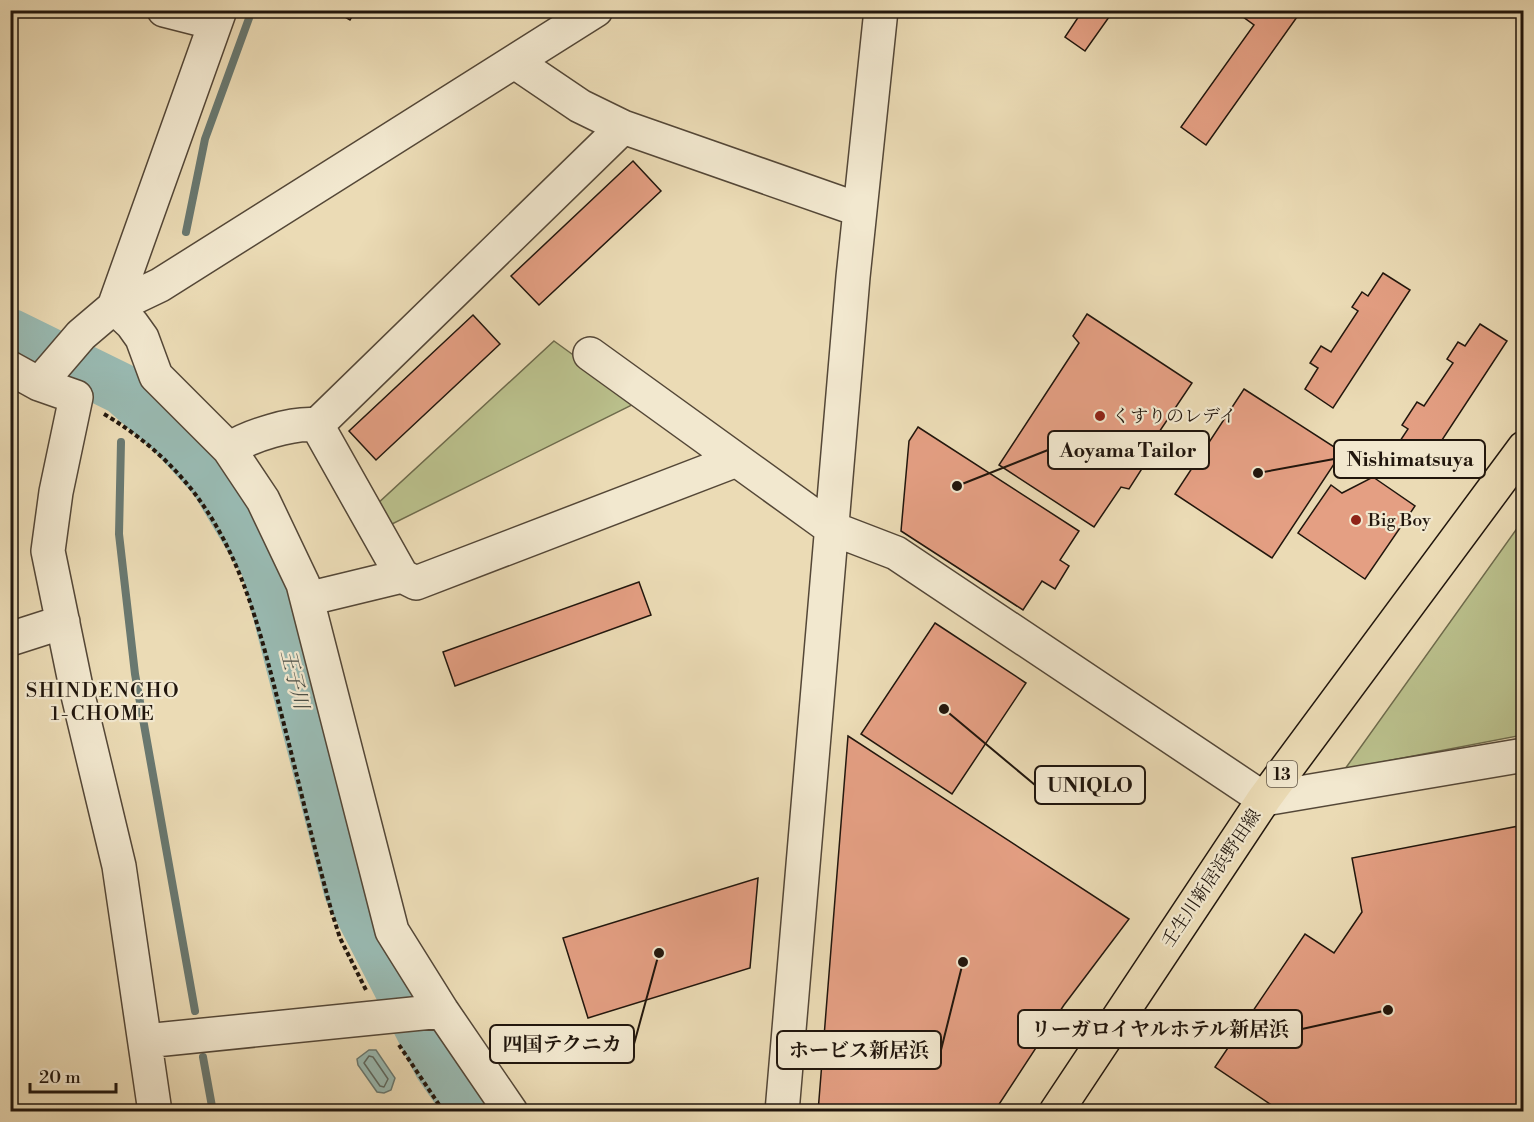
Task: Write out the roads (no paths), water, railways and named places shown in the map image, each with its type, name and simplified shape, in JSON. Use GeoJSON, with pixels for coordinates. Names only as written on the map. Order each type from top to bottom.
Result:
{"type":"FeatureCollection","features":[{"type":"Feature","properties":{"kind":"main road","name":"壬生川新居浜野田線"},"geometry":{"type":"LineString","coordinates":[[1056,1112],[1264,799],[1524,448]]}},
{"type":"Feature","properties":{"kind":"street"},"geometry":{"type":"LineString","coordinates":[[114,307],[218,17],[164,10]]}},
{"type":"Feature","properties":{"kind":"street"},"geometry":{"type":"LineString","coordinates":[[39,384],[81,335],[114,307],[160,285],[596,10]]}},
{"type":"Feature","properties":{"kind":"street"},"geometry":{"type":"LineString","coordinates":[[782,1112],[831,528],[881,10]]}},
{"type":"Feature","properties":{"kind":"street"},"geometry":{"type":"LineString","coordinates":[[514,62],[580,106],[623,127],[860,210]]}},
{"type":"Feature","properties":{"kind":"street"},"geometry":{"type":"LineString","coordinates":[[229,449],[242,441],[304,424],[317,425],[623,127]]}},
{"type":"Feature","properties":{"kind":"street"},"geometry":{"type":"LineString","coordinates":[[114,307],[132,324],[142,338],[156,376],[229,449],[263,500],[303,584],[392,931],[441,1011],[511,1112]]}},
{"type":"Feature","properties":{"kind":"street"},"geometry":{"type":"LineString","coordinates":[[590,354],[831,528],[896,553],[1264,799],[1524,755]]}},
{"type":"Feature","properties":{"kind":"street"},"geometry":{"type":"LineString","coordinates":[[10,368],[39,384],[76,397],[56,492],[48,552],[119,866],[155,1112]]}},
{"type":"Feature","properties":{"kind":"street"},"geometry":{"type":"LineString","coordinates":[[317,425],[402,576],[416,583],[734,460]]}},
{"type":"Feature","properties":{"kind":"street"},"geometry":{"type":"LineString","coordinates":[[307,599],[402,576]]}},
{"type":"Feature","properties":{"kind":"street"},"geometry":{"type":"LineString","coordinates":[[10,639],[63,622]]}},
{"type":"Feature","properties":{"kind":"street"},"geometry":{"type":"LineString","coordinates":[[146,1041],[441,1011]]}},
{"type":"Feature","properties":{"kind":"water"},"geometry":{"type":"Polygon","coordinates":[[[369,1050],[376,1050],[395,1078],[391,1090],[384,1093],[377,1092],[358,1065],[357,1059],[369,1050]]]}},
{"type":"Feature","properties":{"kind":"waterway"},"geometry":{"type":"LineString","coordinates":[[186,232],[205,139],[252,10]]}},
{"type":"Feature","properties":{"kind":"waterway","name":"王子川"},"geometry":{"type":"LineString","coordinates":[[10,334],[122,389],[173,434],[214,479],[266,566],[349,890],[439,1065],[472,1112]]}},
{"type":"Feature","properties":{"kind":"waterway"},"geometry":{"type":"LineString","coordinates":[[121,409],[122,389]]}},
{"type":"Feature","properties":{"kind":"waterway"},"geometry":{"type":"LineString","coordinates":[[121,442],[119,534],[135,674],[195,1011]]}},
{"type":"Feature","properties":{"kind":"waterway"},"geometry":{"type":"LineString","coordinates":[[203,1057],[213,1112]]}},
{"type":"Feature","properties":{"kind":"place","name":"くすりのレデイ"},"geometry":{"type":"Point","coordinates":[1100,416]}},
{"type":"Feature","properties":{"kind":"place","name":"Nishimatsuya"},"geometry":{"type":"Point","coordinates":[1258,473]}},
{"type":"Feature","properties":{"kind":"place","name":"Aoyama Tailor"},"geometry":{"type":"Point","coordinates":[957,486]}},
{"type":"Feature","properties":{"kind":"place","name":"Big Boy"},"geometry":{"type":"Point","coordinates":[1356,520]}},
{"type":"Feature","properties":{"kind":"place","name":"UNIQLO"},"geometry":{"type":"Point","coordinates":[944,709]}},
{"type":"Feature","properties":{"kind":"place","name":"四国テクニカ"},"geometry":{"type":"Point","coordinates":[659,953]}},
{"type":"Feature","properties":{"kind":"place","name":"ホービス新居浜"},"geometry":{"type":"Point","coordinates":[963,962]}},
{"type":"Feature","properties":{"kind":"place","name":"リーガロイヤルホテル新居浜"},"geometry":{"type":"Point","coordinates":[1388,1010]}},
{"type":"Feature","properties":{"kind":"district","name":"SHINDENCHO 1-CHOME"},"geometry":{"type":"Point","coordinates":[103,702]}}]}
